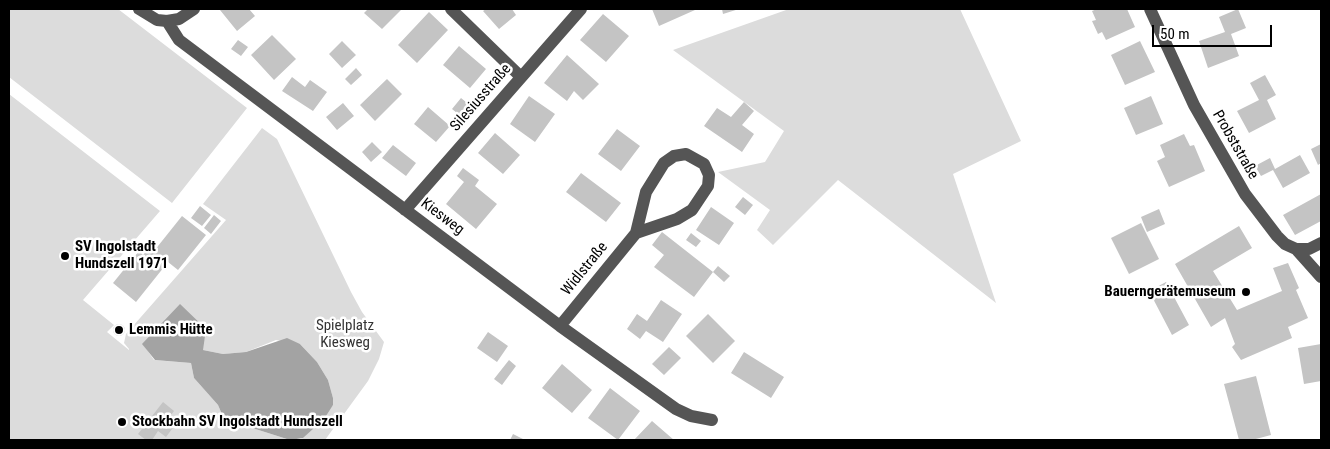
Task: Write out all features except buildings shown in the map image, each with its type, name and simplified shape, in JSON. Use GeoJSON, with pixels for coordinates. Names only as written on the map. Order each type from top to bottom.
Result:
{"type":"FeatureCollection","features":[{"type":"Feature","properties":{"kind":"street"},"geometry":{"type":"LineString","coordinates":[[139,9],[157,20],[166,21],[179,19],[194,9]]}},
{"type":"Feature","properties":{"kind":"street"},"geometry":{"type":"LineString","coordinates":[[451,9],[521,77]]}},
{"type":"Feature","properties":{"kind":"street","name":"Silesiusstraße"},"geometry":{"type":"LineString","coordinates":[[405,210],[581,9]]}},
{"type":"Feature","properties":{"kind":"street","name":"Probststraße"},"geometry":{"type":"LineString","coordinates":[[1150,9],[1194,105],[1218,150],[1245,194],[1277,236],[1285,244],[1296,249],[1321,277]]}},
{"type":"Feature","properties":{"kind":"street","name":"Kiesweg"},"geometry":{"type":"LineString","coordinates":[[166,21],[179,40],[560,326],[676,409],[691,416],[712,420]]}},
{"type":"Feature","properties":{"kind":"street","name":"Widlstraße"},"geometry":{"type":"LineString","coordinates":[[560,326],[636,233],[646,192],[664,164],[674,156],[686,154],[704,164],[709,175],[708,186],[692,210],[677,219],[636,233]]}},
{"type":"Feature","properties":{"kind":"street"},"geometry":{"type":"LineString","coordinates":[[1296,249],[1309,248],[1321,243]]}},
{"type":"Feature","properties":{"kind":"green space"},"geometry":{"type":"Polygon","coordinates":[[[9,9],[118,9],[247,108],[172,203],[9,77],[9,9]]]}},
{"type":"Feature","properties":{"kind":"green space"},"geometry":{"type":"Polygon","coordinates":[[[789,9],[960,9],[1021,141],[953,174],[996,303],[838,180],[773,245],[757,230],[770,210],[718,172],[765,162],[784,131],[673,50],[789,9]]]}},
{"type":"Feature","properties":{"kind":"green space","name":"Spielplatz Kiesweg"},"geometry":{"type":"Polygon","coordinates":[[[9,94],[160,211],[83,300],[114,325],[107,332],[129,350],[124,343],[126,334],[226,220],[203,204],[262,128],[277,139],[351,292],[362,312],[384,342],[379,359],[368,381],[325,440],[298,440],[303,438],[333,405],[328,380],[317,362],[300,344],[276,340],[246,352],[223,354],[143,344],[154,360],[191,363],[194,378],[218,405],[224,419],[290,440],[9,440],[9,94]]]}},
{"type":"Feature","properties":{"kind":"shaded area"},"geometry":{"type":"Polygon","coordinates":[[[180,304],[206,329],[203,350],[223,354],[246,352],[287,338],[300,344],[317,362],[328,380],[333,405],[324,419],[303,438],[290,440],[224,419],[218,405],[194,378],[191,363],[155,360],[142,344],[180,304]]]}},
{"type":"Feature","properties":{"kind":"place","name":"SV Ingolstadt Hundszell 1971"},"geometry":{"type":"Point","coordinates":[65,256]}},
{"type":"Feature","properties":{"kind":"place","name":"Bauerngerätemuseum"},"geometry":{"type":"Point","coordinates":[1246,292]}},
{"type":"Feature","properties":{"kind":"place","name":"Lemmis Hütte"},"geometry":{"type":"Point","coordinates":[119,330]}},
{"type":"Feature","properties":{"kind":"place","name":"Stockbahn SV Ingolstadt Hundszell"},"geometry":{"type":"Point","coordinates":[122,422]}}]}
